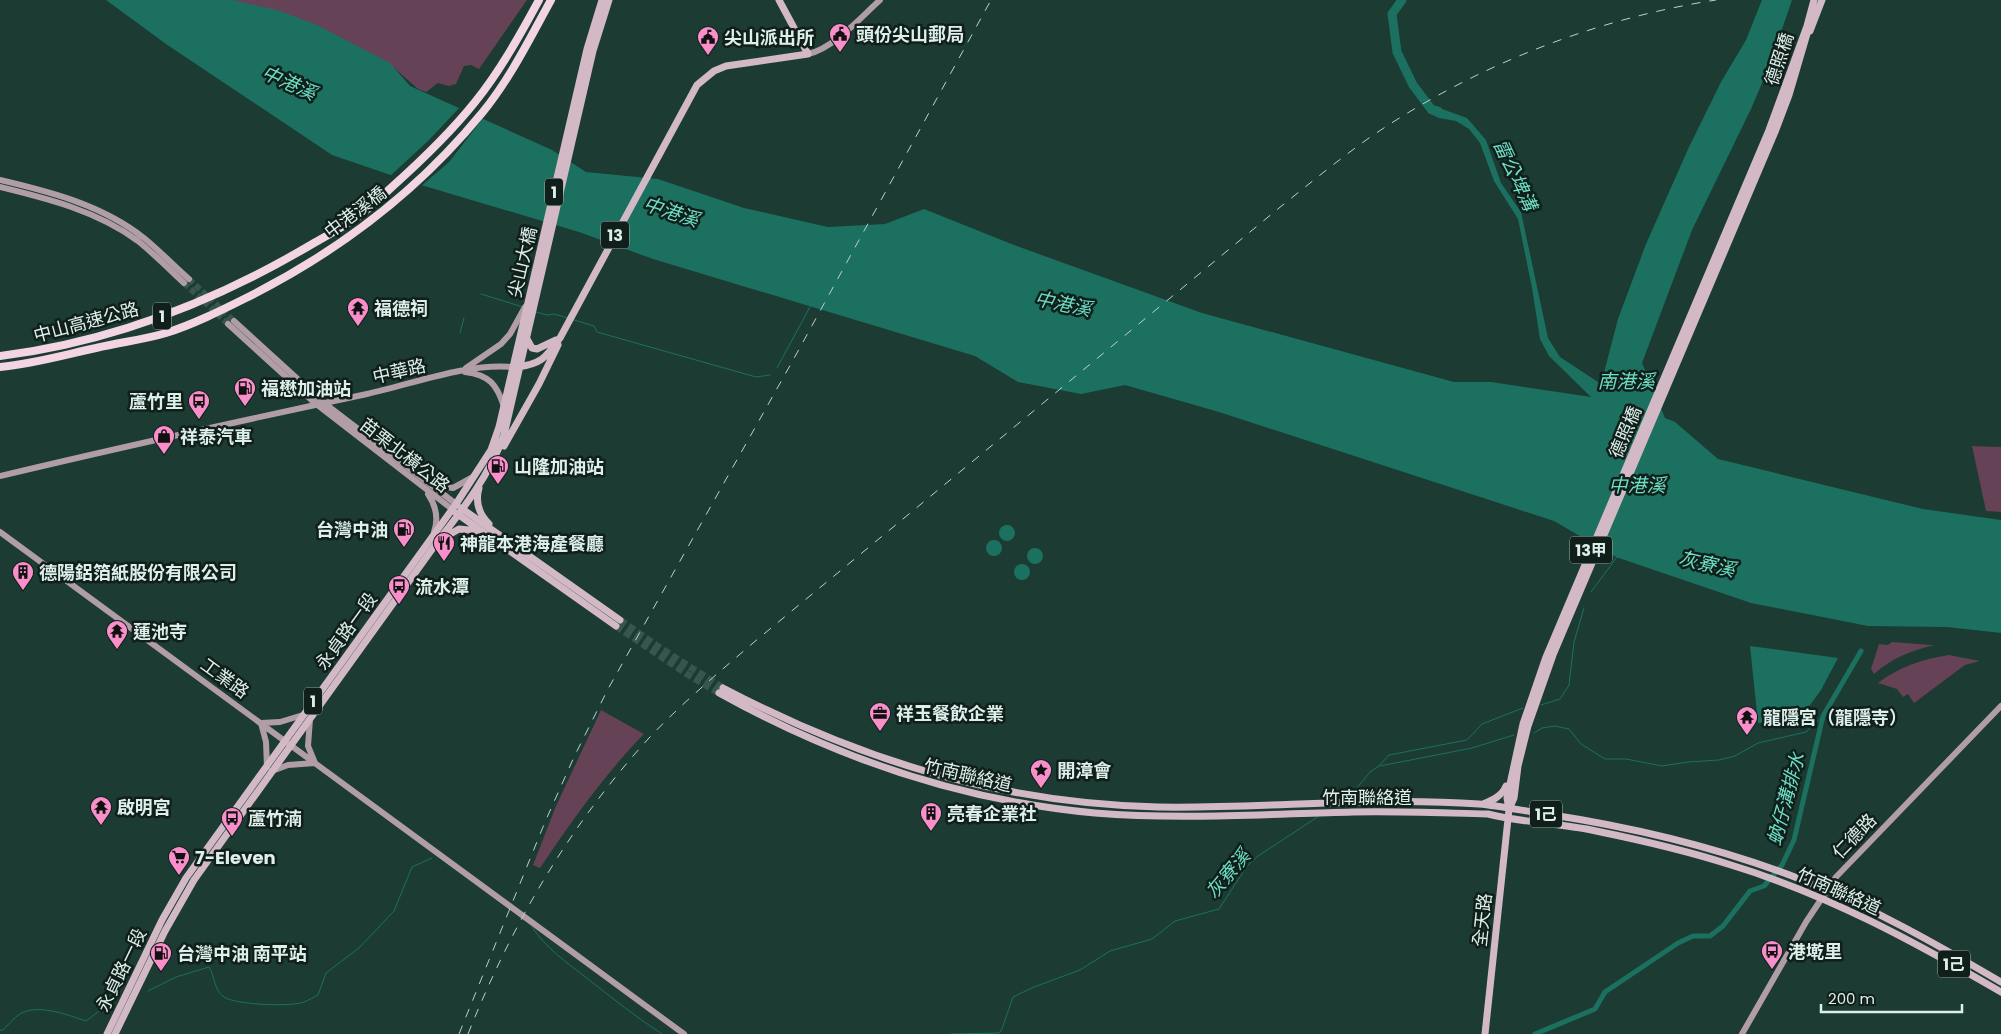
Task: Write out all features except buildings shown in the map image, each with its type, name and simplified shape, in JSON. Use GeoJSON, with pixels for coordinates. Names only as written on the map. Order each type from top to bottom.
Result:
{"type":"FeatureCollection","features":[{"type":"Feature","properties":{"kind":"highway","name":"中港溪橋"},"geometry":{"type":"LineString","coordinates":[[312,244],[356,218],[409,172],[475,102],[505,61],[539,0]]}},
{"type":"Feature","properties":{"kind":"highway","name":"中港溪橋"},"geometry":{"type":"LineString","coordinates":[[99,347],[133,342],[168,332],[211,315],[272,285],[324,254],[390,207],[455,145],[484,111],[513,69],[551,0]]}},
{"type":"Feature","properties":{"kind":"highway","name":"中山高速公路"},"geometry":{"type":"LineString","coordinates":[[0,356],[68,344],[134,326],[240,283],[312,244]]}},
{"type":"Feature","properties":{"kind":"highway","name":"中山高速公路"},"geometry":{"type":"LineString","coordinates":[[0,367],[54,358],[99,347]]}},
{"type":"Feature","properties":{"kind":"main road","name":"1"},"geometry":{"type":"LineString","coordinates":[[590,48],[602,0]]}},
{"type":"Feature","properties":{"kind":"main road","name":"1"},"geometry":{"type":"LineString","coordinates":[[590,48],[609,0]]}},
{"type":"Feature","properties":{"kind":"main road"},"geometry":{"type":"LineString","coordinates":[[779,0],[808,54]]}},
{"type":"Feature","properties":{"kind":"main road","name":"德照橋"},"geometry":{"type":"LineString","coordinates":[[1516,766],[1553,655],[1775,132],[1789,95],[1814,0]]}},
{"type":"Feature","properties":{"kind":"main road"},"geometry":{"type":"LineString","coordinates":[[1806,33],[1822,0]]}},
{"type":"Feature","properties":{"kind":"main road","name":"尖山大橋"},"geometry":{"type":"LineString","coordinates":[[523,337],[528,302],[590,48]]}},
{"type":"Feature","properties":{"kind":"main road","name":"尖山大橋"},"geometry":{"type":"LineString","coordinates":[[523,337],[590,48]]}},
{"type":"Feature","properties":{"kind":"main road","name":"13"},"geometry":{"type":"LineString","coordinates":[[496,457],[539,384],[556,351],[560,338],[697,85],[714,71],[726,66],[808,54]]}},
{"type":"Feature","properties":{"kind":"main road"},"geometry":{"type":"LineString","coordinates":[[523,337],[528,345],[537,350],[560,338]]}},
{"type":"Feature","properties":{"kind":"main road","name":"永貞路一段"},"geometry":{"type":"LineString","coordinates":[[435,539],[461,512],[496,457],[504,435],[523,337]]}},
{"type":"Feature","properties":{"kind":"main road","name":"中華路"},"geometry":{"type":"LineString","coordinates":[[516,367],[540,362],[560,338]]}},
{"type":"Feature","properties":{"kind":"main road","name":"永貞路一段"},"geometry":{"type":"LineString","coordinates":[[106,1034],[162,920],[182,885],[288,744],[435,539],[494,445],[516,367]]}},
{"type":"Feature","properties":{"kind":"main road"},"geometry":{"type":"LineString","coordinates":[[481,482],[477,493],[478,508],[484,519],[500,535]]}},
{"type":"Feature","properties":{"kind":"main road"},"geometry":{"type":"LineString","coordinates":[[454,507],[500,535],[618,623],[482,531],[461,512]]}},
{"type":"Feature","properties":{"kind":"main road"},"geometry":{"type":"LineString","coordinates":[[435,539],[459,529],[482,531]]}},
{"type":"Feature","properties":{"kind":"main road","name":"竹南聯絡道"},"geometry":{"type":"LineString","coordinates":[[721,691],[778,724],[850,756],[924,781],[1015,802],[1094,813],[1191,815],[1299,809],[1356,802],[1418,801],[1483,804],[1600,823],[1733,856],[1805,881],[1910,931],[2001,982]]}},
{"type":"Feature","properties":{"kind":"main road"},"geometry":{"type":"LineString","coordinates":[[1483,804],[1495,799],[1504,792],[1516,766]]}},
{"type":"Feature","properties":{"kind":"main road","name":"13甲"},"geometry":{"type":"LineString","coordinates":[[1509,809],[1514,798],[1516,766]]}},
{"type":"Feature","properties":{"kind":"main road","name":"永貞路一段"},"geometry":{"type":"LineString","coordinates":[[115,1034],[165,931],[188,890],[269,769]]}},
{"type":"Feature","properties":{"kind":"main road","name":"竹南聯絡道"},"geometry":{"type":"LineString","coordinates":[[1299,809],[1488,814],[1508,819],[1596,830],[1731,864],[1792,885],[1829,901],[1906,938],[2001,992]]}},
{"type":"Feature","properties":{"kind":"main road","name":"全天路"},"geometry":{"type":"LineString","coordinates":[[1485,1034],[1509,809]]}},
{"type":"Feature","properties":{"kind":"street"},"geometry":{"type":"LineString","coordinates":[[808,54],[819,51],[832,43],[880,0]]}},
{"type":"Feature","properties":{"kind":"street"},"geometry":{"type":"LineString","coordinates":[[0,180],[35,192]]}},
{"type":"Feature","properties":{"kind":"street"},"geometry":{"type":"LineString","coordinates":[[0,187],[75,200],[111,216],[144,238],[187,281]]}},
{"type":"Feature","properties":{"kind":"street"},"geometry":{"type":"LineString","coordinates":[[461,372],[501,344],[510,334],[528,302]]}},
{"type":"Feature","properties":{"kind":"street","name":"苗栗北橫公路"},"geometry":{"type":"LineString","coordinates":[[427,486],[316,404],[231,323],[324,403],[454,507]]}},
{"type":"Feature","properties":{"kind":"street","name":"中華路"},"geometry":{"type":"LineString","coordinates":[[0,476],[481,366],[516,367]]}},
{"type":"Feature","properties":{"kind":"street"},"geometry":{"type":"LineString","coordinates":[[461,372],[475,373],[492,382],[498,389],[504,407]]}},
{"type":"Feature","properties":{"kind":"street"},"geometry":{"type":"LineString","coordinates":[[435,539],[437,516],[427,486],[454,488],[474,476]]}},
{"type":"Feature","properties":{"kind":"street","name":"工業路"},"geometry":{"type":"LineString","coordinates":[[0,532],[684,1034]]}},
{"type":"Feature","properties":{"kind":"street","name":"仁德路"},"geometry":{"type":"LineString","coordinates":[[1742,1034],[1806,922],[1836,877],[2001,706]]}},
{"type":"Feature","properties":{"kind":"street"},"geometry":{"type":"LineString","coordinates":[[307,717],[308,746],[315,763],[288,765],[269,769],[266,742],[261,723],[307,717]]}},
{"type":"Feature","properties":{"kind":"shaded area"},"geometry":{"type":"Polygon","coordinates":[[[201,0],[527,0],[479,69],[471,65],[464,66],[456,84],[449,86],[438,83],[426,92],[418,89],[393,67],[201,0]]]}},
{"type":"Feature","properties":{"kind":"shaded area"},"geometry":{"type":"Polygon","coordinates":[[[1972,446],[2001,447],[2001,512],[1986,511],[1972,446]]]}},
{"type":"Feature","properties":{"kind":"shaded area"},"geometry":{"type":"Polygon","coordinates":[[[1892,642],[1935,645],[1903,655],[1888,663],[1874,674],[1871,669],[1879,644],[1888,645],[1892,642]]]}},
{"type":"Feature","properties":{"kind":"shaded area"},"geometry":{"type":"Polygon","coordinates":[[[1949,655],[1980,661],[1965,665],[1914,703],[1908,694],[1903,697],[1897,689],[1878,683],[1894,672],[1911,664],[1949,655]]]}},
{"type":"Feature","properties":{"kind":"shaded area"},"geometry":{"type":"Polygon","coordinates":[[[601,710],[644,734],[602,782],[540,868],[533,865],[556,806],[601,710]]]}},
{"type":"Feature","properties":{"kind":"water","name":"中港溪"},"geometry":{"type":"Polygon","coordinates":[[[106,0],[232,0],[277,10],[317,25],[390,63],[410,86],[552,150],[586,172],[658,179],[744,208],[828,227],[885,224],[924,209],[1014,245],[1202,313],[1454,382],[1491,382],[1591,397],[1549,356],[1540,339],[1518,219],[1494,181],[1480,143],[1469,129],[1456,121],[1439,118],[1428,113],[1426,107],[1431,105],[1467,118],[1486,140],[1501,183],[1521,212],[1548,338],[1560,357],[1601,384],[1618,319],[1646,244],[1689,147],[1721,82],[1746,40],[1762,0],[1792,0],[1771,62],[1751,109],[1692,230],[1642,363],[1665,418],[1675,422],[1718,459],[1923,509],[2001,520],[2001,633],[1947,627],[1868,626],[1751,603],[1616,557],[1554,521],[1219,412],[1125,385],[1081,394],[1018,382],[975,356],[653,259],[579,232],[411,182],[332,155],[166,44],[106,0]]]}},
{"type":"Feature","properties":{"kind":"water"},"geometry":{"type":"Polygon","coordinates":[[[1004,525],[1010,525],[1015,530],[1013,539],[1004,541],[999,536],[999,530],[1004,525]]]}},
{"type":"Feature","properties":{"kind":"water"},"geometry":{"type":"Polygon","coordinates":[[[991,540],[997,540],[1002,545],[1000,554],[991,556],[986,551],[986,545],[991,540]]]}},
{"type":"Feature","properties":{"kind":"water"},"geometry":{"type":"Polygon","coordinates":[[[1032,548],[1038,548],[1043,553],[1041,562],[1032,564],[1027,559],[1027,553],[1032,548]]]}},
{"type":"Feature","properties":{"kind":"water"},"geometry":{"type":"Polygon","coordinates":[[[1019,564],[1025,564],[1030,569],[1028,578],[1019,580],[1014,575],[1014,569],[1019,564]]]}},
{"type":"Feature","properties":{"kind":"water"},"geometry":{"type":"Polygon","coordinates":[[[1750,646],[1838,658],[1821,690],[1800,719],[1758,723],[1750,646]]]}},
{"type":"Feature","properties":{"kind":"pier"},"geometry":{"type":"Polygon","coordinates":[[[461,106],[484,117],[449,162],[420,187],[389,177],[428,141],[461,106]]]}},
{"type":"Feature","properties":{"kind":"waterway","name":"雷公埤溝"},"geometry":{"type":"LineString","coordinates":[[1402,0],[1392,14],[1397,52],[1413,85],[1431,109],[1438,111]]}},
{"type":"Feature","properties":{"kind":"waterway"},"geometry":{"type":"LineString","coordinates":[[481,294],[523,307]]}},
{"type":"Feature","properties":{"kind":"waterway"},"geometry":{"type":"LineString","coordinates":[[777,368],[811,305]]}},
{"type":"Feature","properties":{"kind":"waterway"},"geometry":{"type":"LineString","coordinates":[[536,312],[568,318]]}},
{"type":"Feature","properties":{"kind":"waterway"},"geometry":{"type":"LineString","coordinates":[[460,333],[464,318]]}},
{"type":"Feature","properties":{"kind":"waterway"},"geometry":{"type":"LineString","coordinates":[[574,320],[594,326],[597,332],[756,377],[770,375]]}},
{"type":"Feature","properties":{"kind":"waterway","name":"灰寮溪"},"geometry":{"type":"LineString","coordinates":[[1591,592],[1617,557]]}},
{"type":"Feature","properties":{"kind":"waterway","name":"灰寮溪"},"geometry":{"type":"LineString","coordinates":[[1541,705],[1560,699],[1569,685],[1574,642],[1584,608]]}},
{"type":"Feature","properties":{"kind":"waterway","name":"蚋仔溝排水"},"geometry":{"type":"LineString","coordinates":[[1535,1034],[1595,1009],[1605,992],[1678,943],[1693,936],[1710,936],[1723,926],[1750,891],[1764,886],[1782,865],[1794,840],[1823,716],[1861,651]]}},
{"type":"Feature","properties":{"kind":"waterway","name":"灰寮溪"},"geometry":{"type":"LineString","coordinates":[[1343,800],[1352,794],[1370,772],[1379,766],[1389,755],[1467,740],[1482,724],[1523,708]]}},
{"type":"Feature","properties":{"kind":"waterway"},"geometry":{"type":"LineString","coordinates":[[1534,733],[1542,728],[1555,726],[1569,729],[1581,744],[1605,759],[1626,759],[1662,766],[1719,760],[1735,756],[1758,743],[1806,732],[1823,716]]}},
{"type":"Feature","properties":{"kind":"waterway"},"geometry":{"type":"LineString","coordinates":[[1380,766],[1472,748],[1514,735]]}},
{"type":"Feature","properties":{"kind":"waterway","name":"灰寮溪"},"geometry":{"type":"LineString","coordinates":[[951,1034],[999,1033],[1013,997],[1080,970],[1110,951],[1152,939],[1175,921],[1219,909],[1247,866],[1258,856],[1319,816]]}},
{"type":"Feature","properties":{"kind":"waterway"},"geometry":{"type":"LineString","coordinates":[[148,991],[176,977],[209,967],[218,991],[230,1000],[277,1005],[304,1002],[318,995],[326,973],[359,948],[394,911],[412,867],[432,858]]}},
{"type":"Feature","properties":{"kind":"waterway"},"geometry":{"type":"LineString","coordinates":[[532,927],[544,942],[565,961],[662,1034]]}},
{"type":"Feature","properties":{"kind":"waterway"},"geometry":{"type":"LineString","coordinates":[[0,1030],[3,1030],[21,1013],[31,1010],[47,1010],[86,1021],[110,1003]]}},
{"type":"Feature","properties":{"kind":"tunnel"},"geometry":{"type":"LineString","coordinates":[[189,279],[234,321]]}},
{"type":"Feature","properties":{"kind":"tunnel"},"geometry":{"type":"LineString","coordinates":[[184,283],[228,324]]}},
{"type":"Feature","properties":{"kind":"tunnel"},"geometry":{"type":"LineString","coordinates":[[620,620],[723,688]]}},
{"type":"Feature","properties":{"kind":"tunnel"},"geometry":{"type":"LineString","coordinates":[[616,626],[687,674],[719,693]]}},
{"type":"Feature","properties":{"kind":"railway"},"geometry":{"type":"LineString","coordinates":[[459,1034],[545,822],[574,757],[608,689],[792,362],[991,0]]}},
{"type":"Feature","properties":{"kind":"railway"},"geometry":{"type":"LineString","coordinates":[[468,1034],[485,993],[524,915],[568,841],[593,806],[620,771],[661,725],[753,643],[1279,208],[1369,138],[1408,112],[1449,89],[1535,50],[1579,33],[1624,20],[1670,8],[1716,0]]}},
{"type":"Feature","properties":{"kind":"place","name":"頭份尖山郵局"},"geometry":{"type":"Point","coordinates":[840,53]}},
{"type":"Feature","properties":{"kind":"place","name":"尖山派出所"},"geometry":{"type":"Point","coordinates":[708,56]}},
{"type":"Feature","properties":{"kind":"place","name":"福德祠"},"geometry":{"type":"Point","coordinates":[358,327]}},
{"type":"Feature","properties":{"kind":"place","name":"福懋加油站"},"geometry":{"type":"Point","coordinates":[245,407]}},
{"type":"Feature","properties":{"kind":"place","name":"蘆竹里"},"geometry":{"type":"Point","coordinates":[199,420]}},
{"type":"Feature","properties":{"kind":"place","name":"祥泰汽車"},"geometry":{"type":"Point","coordinates":[164,455]}},
{"type":"Feature","properties":{"kind":"place","name":"山隆加油站"},"geometry":{"type":"Point","coordinates":[498,485]}},
{"type":"Feature","properties":{"kind":"place","name":"台灣中油"},"geometry":{"type":"Point","coordinates":[404,548]}},
{"type":"Feature","properties":{"kind":"place","name":"神龍本港海產餐廳"},"geometry":{"type":"Point","coordinates":[444,562]}},
{"type":"Feature","properties":{"kind":"place","name":"德陽鋁箔紙股份有限公司"},"geometry":{"type":"Point","coordinates":[23,591]}},
{"type":"Feature","properties":{"kind":"place","name":"流水潭"},"geometry":{"type":"Point","coordinates":[399,605]}},
{"type":"Feature","properties":{"kind":"place","name":"蓮池寺"},"geometry":{"type":"Point","coordinates":[117,650]}},
{"type":"Feature","properties":{"kind":"place","name":"祥玉餐飲企業"},"geometry":{"type":"Point","coordinates":[880,732]}},
{"type":"Feature","properties":{"kind":"place","name":"龍隱宮（龍隱寺）"},"geometry":{"type":"Point","coordinates":[1747,736]}},
{"type":"Feature","properties":{"kind":"place","name":"開漳會"},"geometry":{"type":"Point","coordinates":[1041,789]}},
{"type":"Feature","properties":{"kind":"place","name":"啟明宮"},"geometry":{"type":"Point","coordinates":[101,826]}},
{"type":"Feature","properties":{"kind":"place","name":"亮春企業社"},"geometry":{"type":"Point","coordinates":[931,832]}},
{"type":"Feature","properties":{"kind":"place","name":"蘆竹湳"},"geometry":{"type":"Point","coordinates":[232,837]}},
{"type":"Feature","properties":{"kind":"place","name":"7-Eleven"},"geometry":{"type":"Point","coordinates":[179,876]}},
{"type":"Feature","properties":{"kind":"place","name":"港墘里"},"geometry":{"type":"Point","coordinates":[1772,970]}},
{"type":"Feature","properties":{"kind":"place","name":"台灣中油 南平站"},"geometry":{"type":"Point","coordinates":[161,972]}},
{"type":"Feature","properties":{"kind":"water label","name":"南港溪"},"geometry":{"type":"Point","coordinates":[1626,381]}}]}
